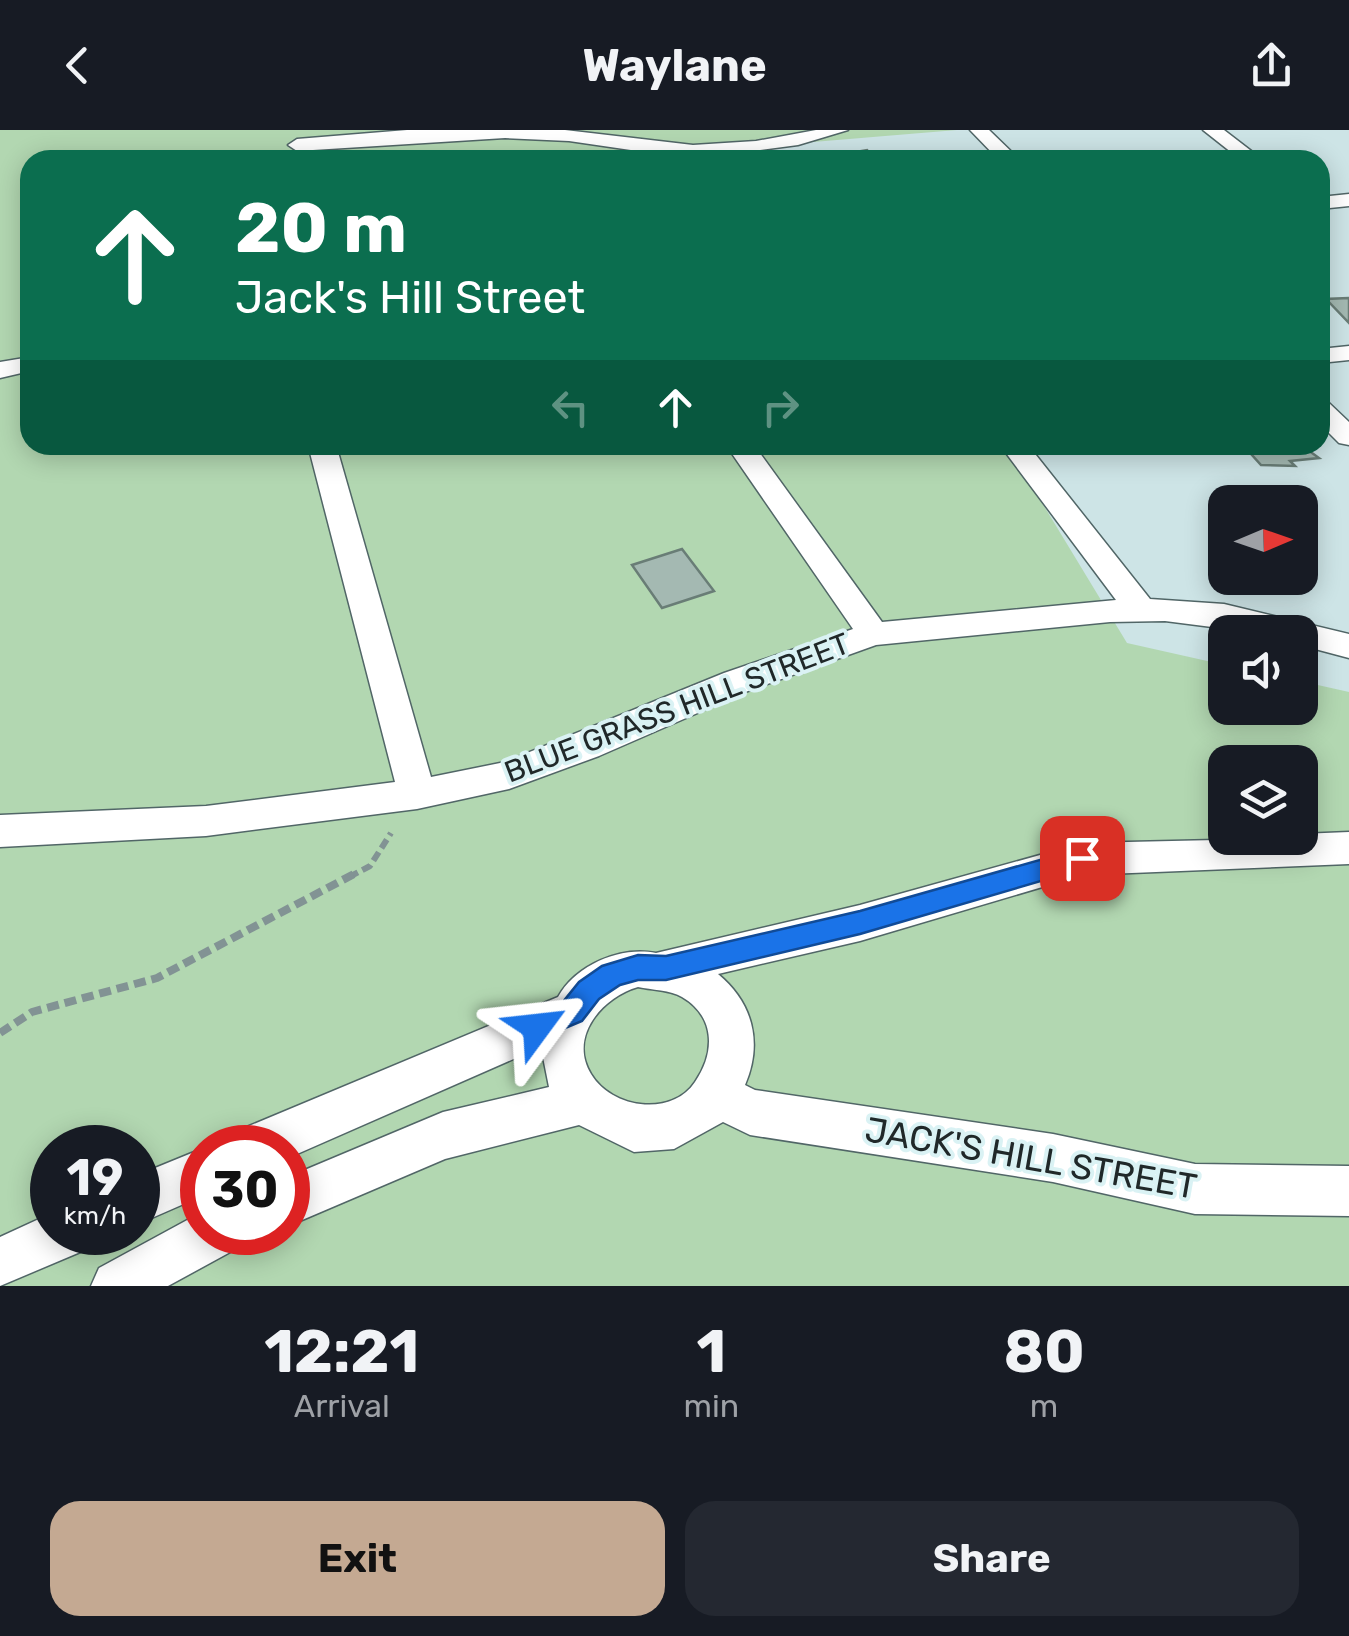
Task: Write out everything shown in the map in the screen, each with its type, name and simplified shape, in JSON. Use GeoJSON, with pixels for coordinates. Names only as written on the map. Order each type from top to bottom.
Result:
{"type":"FeatureCollection","features":[{"type":"Feature","properties":{"kind":"street"},"geometry":{"type":"LineString","coordinates":[[298,145],[394,136],[532,133],[672,150],[732,150],[788,143],[839,130]]}},
{"type":"Feature","properties":{"kind":"street"},"geometry":{"type":"LineString","coordinates":[[980,130],[1000,150]]}},
{"type":"Feature","properties":{"kind":"street"},"geometry":{"type":"LineString","coordinates":[[1212,130],[1239,150]]}},
{"type":"Feature","properties":{"kind":"street"},"geometry":{"type":"LineString","coordinates":[[586,138],[591,150]]}},
{"type":"Feature","properties":{"kind":"street"},"geometry":{"type":"LineString","coordinates":[[1330,418],[1349,437]]}},
{"type":"Feature","properties":{"kind":"street"},"geometry":{"type":"LineString","coordinates":[[325,455],[416,794]]}},
{"type":"Feature","properties":{"kind":"street"},"geometry":{"type":"LineString","coordinates":[[747,455],[873,634]]}},
{"type":"Feature","properties":{"kind":"street"},"geometry":{"type":"LineString","coordinates":[[1022,455],[1142,610]]}},
{"type":"Feature","properties":{"kind":"street","name":"BLUE GRASS HILL STREET"},"geometry":{"type":"LineString","coordinates":[[0,831],[206,820],[416,794],[509,774],[736,682],[873,634],[1142,610],[1224,615]]}},
{"type":"Feature","properties":{"kind":"street","name":"BLUE GRASS HILL STREET"},"geometry":{"type":"LineString","coordinates":[[1318,638],[1349,646]]}},
{"type":"Feature","properties":{"kind":"street"},"geometry":{"type":"LineString","coordinates":[[666,968],[692,977],[713,994],[729,1016],[735,1042],[732,1070],[718,1096],[696,1116],[666,1128],[636,1129],[606,1120],[582,1102],[569,1081],[563,1058],[564,1034],[572,1012],[589,990],[612,975],[638,968],[666,968],[860,923],[1082,858],[1349,848]]}},
{"type":"Feature","properties":{"kind":"street"},"geometry":{"type":"LineString","coordinates":[[308,1125],[572,1012]]}},
{"type":"Feature","properties":{"kind":"street","name":"JACK'S HILL STREET"},"geometry":{"type":"LineString","coordinates":[[718,1096],[750,1112],[1053,1158],[1194,1190],[1349,1191]]}},
{"type":"Feature","properties":{"kind":"street"},"geometry":{"type":"LineString","coordinates":[[310,1193],[443,1136],[582,1102]]}},
{"type":"Feature","properties":{"kind":"street"},"geometry":{"type":"LineString","coordinates":[[0,1263],[30,1249]]}},
{"type":"Feature","properties":{"kind":"street"},"geometry":{"type":"LineString","coordinates":[[117,1286],[180,1252]]}},
{"type":"Feature","properties":{"kind":"path"},"geometry":{"type":"LineString","coordinates":[[0,1033],[32,1012],[157,978],[370,866],[416,794]]}},
{"type":"Feature","properties":{"kind":"green space"},"geometry":{"type":"Polygon","coordinates":[[[0,130],[957,130],[718,150],[20,150],[20,455],[1013,455],[1127,643],[1208,661],[1208,725],[1318,725],[1318,685],[1349,692],[1349,1286],[0,1286],[0,130]]]}},
{"type":"Feature","properties":{"kind":"building"},"geometry":{"type":"Polygon","coordinates":[[[1349,298],[1349,323],[1330,303],[1330,299],[1349,298]]]}},
{"type":"Feature","properties":{"kind":"building"},"geometry":{"type":"Polygon","coordinates":[[[1252,455],[1319,458],[1290,461],[1295,466],[1261,465],[1252,455]]]}},
{"type":"Feature","properties":{"kind":"building"},"geometry":{"type":"Polygon","coordinates":[[[682,549],[714,591],[662,608],[632,565],[682,549]]]}},
{"type":"Feature","properties":{"kind":"route"},"geometry":{"type":"LineString","coordinates":[[537,1027],[572,1012],[589,990],[612,975],[638,968],[666,968],[860,923],[1082,858]]}}]}
